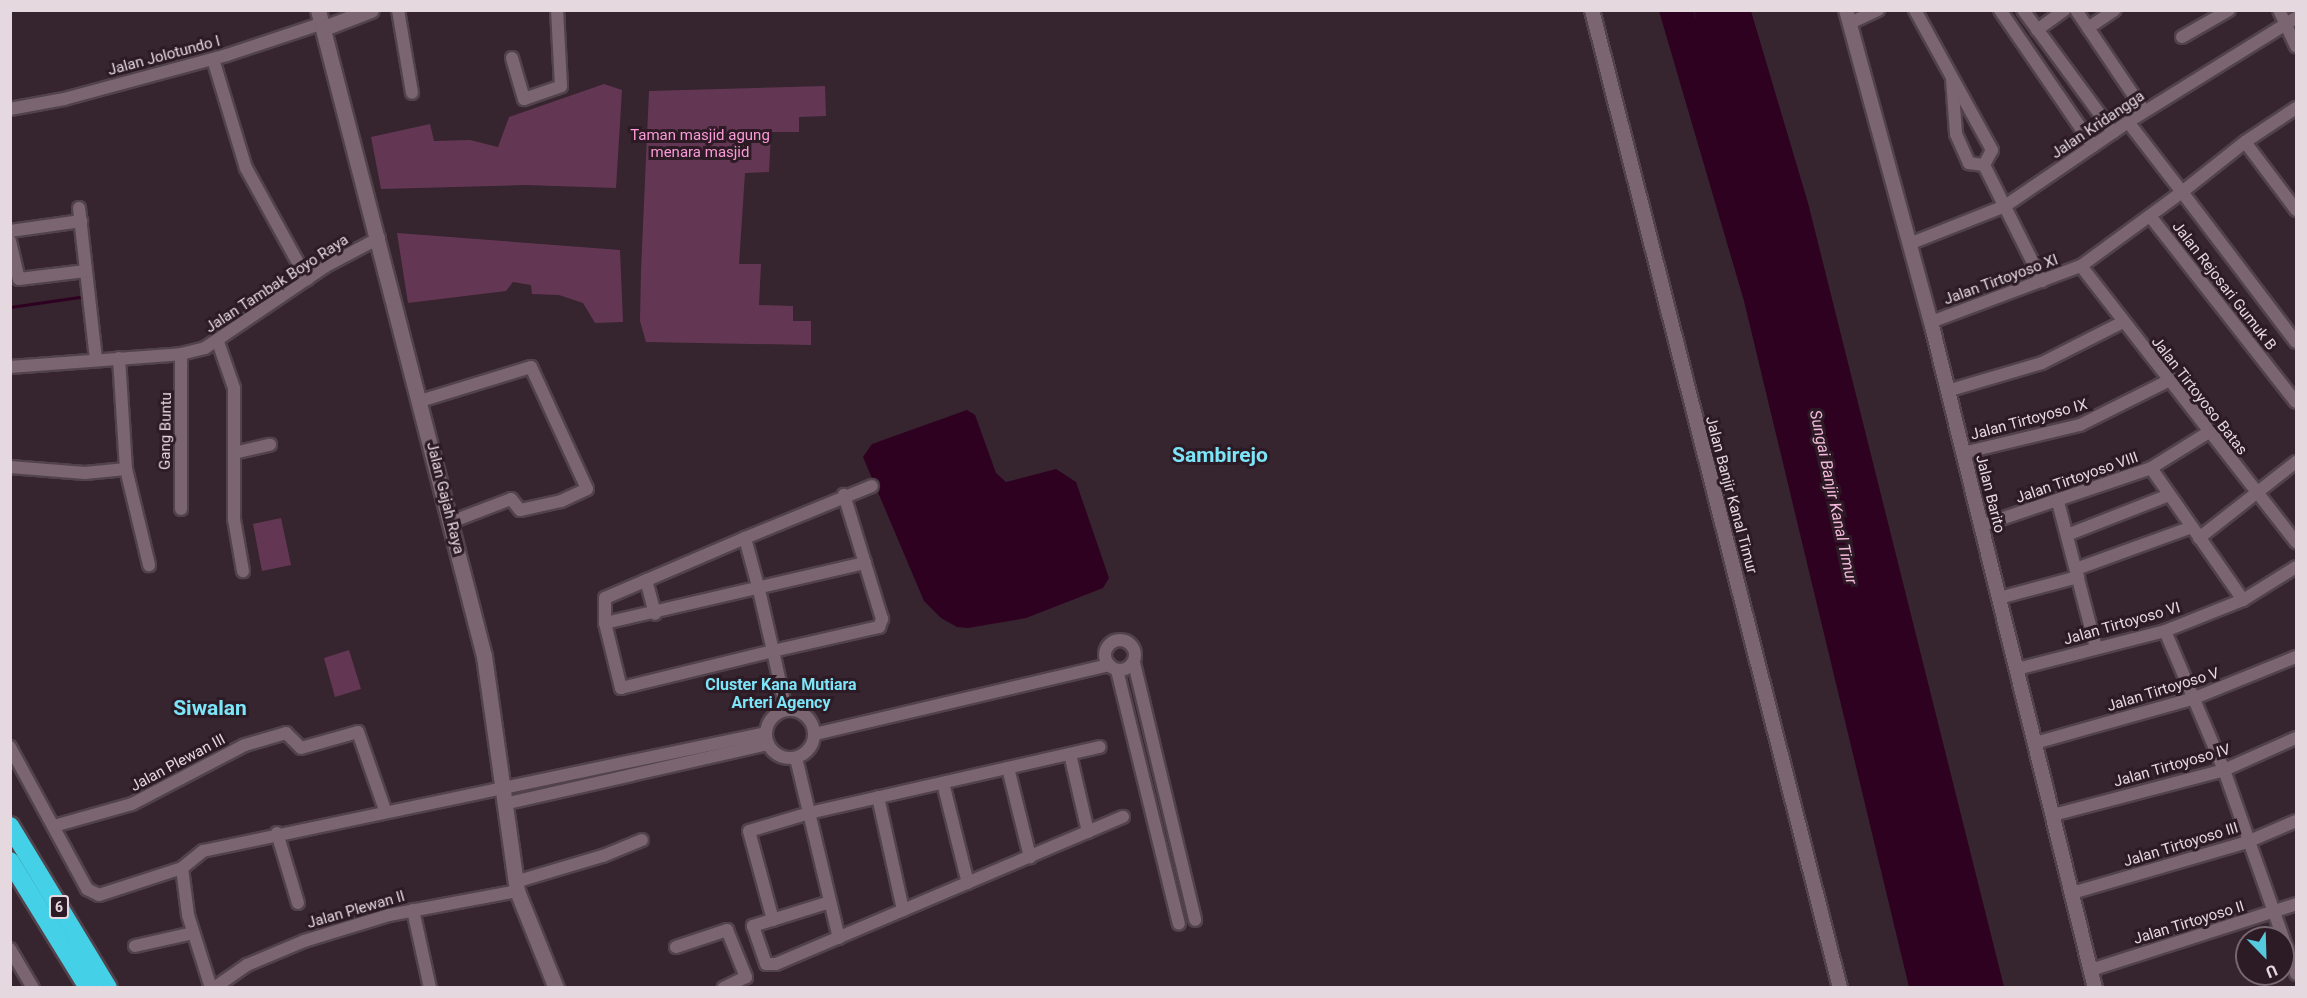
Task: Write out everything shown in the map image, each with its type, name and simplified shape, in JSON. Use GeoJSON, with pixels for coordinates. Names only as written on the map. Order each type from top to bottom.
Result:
{"type":"FeatureCollection","features":[{"type":"Feature","properties":{"kind":"highway","name":"6"},"geometry":{"type":"LineString","coordinates":[[10,826],[108,987]]}},
{"type":"Feature","properties":{"kind":"highway","name":"6"},"geometry":{"type":"LineString","coordinates":[[10,861],[88,987]]}},
{"type":"Feature","properties":{"kind":"main road"},"geometry":{"type":"LineString","coordinates":[[324,17],[371,10]]}},
{"type":"Feature","properties":{"kind":"main road","name":"Jalan Gajah Raya"},"geometry":{"type":"LineString","coordinates":[[324,17],[486,664],[516,886],[556,987]]}},
{"type":"Feature","properties":{"kind":"street"},"geometry":{"type":"LineString","coordinates":[[398,10],[412,93]]}},
{"type":"Feature","properties":{"kind":"street"},"geometry":{"type":"LineString","coordinates":[[512,58],[524,99],[561,86],[557,10]]}},
{"type":"Feature","properties":{"kind":"street","name":"Jalan Banjir Kanal Timur"},"geometry":{"type":"LineString","coordinates":[[1592,10],[1840,987]]}},
{"type":"Feature","properties":{"kind":"street"},"geometry":{"type":"LineString","coordinates":[[1848,17],[1878,10]]}},
{"type":"Feature","properties":{"kind":"street"},"geometry":{"type":"LineString","coordinates":[[1915,10],[1993,153],[1984,165]]}},
{"type":"Feature","properties":{"kind":"street"},"geometry":{"type":"LineString","coordinates":[[2000,10],[2093,146]]}},
{"type":"Feature","properties":{"kind":"street"},"geometry":{"type":"LineString","coordinates":[[2023,10],[2113,132]]}},
{"type":"Feature","properties":{"kind":"street"},"geometry":{"type":"LineString","coordinates":[[2037,30],[2065,10]]}},
{"type":"Feature","properties":{"kind":"street"},"geometry":{"type":"LineString","coordinates":[[2076,10],[2144,111]]}},
{"type":"Feature","properties":{"kind":"street"},"geometry":{"type":"LineString","coordinates":[[2088,28],[2115,10]]}},
{"type":"Feature","properties":{"kind":"street"},"geometry":{"type":"LineString","coordinates":[[2182,37],[2209,15],[2229,10]]}},
{"type":"Feature","properties":{"kind":"street"},"geometry":{"type":"LineString","coordinates":[[2279,10],[2291,20],[2296,46]]}},
{"type":"Feature","properties":{"kind":"street","name":"Jalan Jolotundo I"},"geometry":{"type":"LineString","coordinates":[[10,109],[64,99],[213,58],[324,17]]}},
{"type":"Feature","properties":{"kind":"street","name":"Jalan Barito"},"geometry":{"type":"LineString","coordinates":[[1848,17],[1931,322],[2095,987]]}},
{"type":"Feature","properties":{"kind":"street","name":"Jalan Kridangga"},"geometry":{"type":"LineString","coordinates":[[1909,244],[2005,206],[2144,111],[2291,20]]}},
{"type":"Feature","properties":{"kind":"street"},"geometry":{"type":"LineString","coordinates":[[213,58],[246,168],[307,279]]}},
{"type":"Feature","properties":{"kind":"street"},"geometry":{"type":"LineString","coordinates":[[1952,78],[1955,128],[1969,163],[1984,165]]}},
{"type":"Feature","properties":{"kind":"street","name":"Jalan Tirtoyoso XI"},"geometry":{"type":"LineString","coordinates":[[1931,322],[2081,266],[2151,216],[2245,142],[2296,108]]}},
{"type":"Feature","properties":{"kind":"street"},"geometry":{"type":"LineString","coordinates":[[1955,128],[1975,120]]}},
{"type":"Feature","properties":{"kind":"street"},"geometry":{"type":"LineString","coordinates":[[2128,122],[2296,342]]}},
{"type":"Feature","properties":{"kind":"street"},"geometry":{"type":"LineString","coordinates":[[2245,142],[2292,196],[2296,210]]}},
{"type":"Feature","properties":{"kind":"street"},"geometry":{"type":"LineString","coordinates":[[1984,165],[2042,281]]}},
{"type":"Feature","properties":{"kind":"street"},"geometry":{"type":"LineString","coordinates":[[79,208],[96,359]]}},
{"type":"Feature","properties":{"kind":"street","name":"Jalan Rejosari Gumuk B"},"geometry":{"type":"LineString","coordinates":[[2151,216],[2296,402]]}},
{"type":"Feature","properties":{"kind":"street"},"geometry":{"type":"LineString","coordinates":[[10,231],[81,221]]}},
{"type":"Feature","properties":{"kind":"street","name":"Jalan Tambak Boyo Raya"},"geometry":{"type":"LineString","coordinates":[[10,367],[181,354],[218,342],[307,279],[379,238]]}},
{"type":"Feature","properties":{"kind":"street"},"geometry":{"type":"LineString","coordinates":[[10,241],[19,279],[86,271]]}},
{"type":"Feature","properties":{"kind":"street","name":"Jalan Tirtoyoso Batas"},"geometry":{"type":"LineString","coordinates":[[2081,266],[2256,494],[2296,542]]}},
{"type":"Feature","properties":{"kind":"street"},"geometry":{"type":"LineString","coordinates":[[1947,391],[2042,363],[2123,322]]}},
{"type":"Feature","properties":{"kind":"street"},"geometry":{"type":"LineString","coordinates":[[218,342],[234,388],[234,519],[243,571]]}},
{"type":"Feature","properties":{"kind":"street","name":"Gang Buntu"},"geometry":{"type":"LineString","coordinates":[[181,354],[181,509]]}},
{"type":"Feature","properties":{"kind":"street"},"geometry":{"type":"LineString","coordinates":[[119,358],[126,469],[149,565]]}},
{"type":"Feature","properties":{"kind":"street"},"geometry":{"type":"LineString","coordinates":[[420,401],[531,367],[587,489],[561,501],[520,510],[511,499],[450,522]]}},
{"type":"Feature","properties":{"kind":"street","name":"Jalan Tirtoyoso IX"},"geometry":{"type":"LineString","coordinates":[[1963,453],[2080,425],[2168,381]]}},
{"type":"Feature","properties":{"kind":"street","name":"Jalan Tirtoyoso VIII"},"geometry":{"type":"LineString","coordinates":[[1980,526],[2058,502],[2151,468],[2209,432]]}},
{"type":"Feature","properties":{"kind":"street"},"geometry":{"type":"LineString","coordinates":[[234,453],[270,445]]}},
{"type":"Feature","properties":{"kind":"street"},"geometry":{"type":"LineString","coordinates":[[2199,538],[2296,462]]}},
{"type":"Feature","properties":{"kind":"street"},"geometry":{"type":"LineString","coordinates":[[10,467],[85,473],[126,469]]}},
{"type":"Feature","properties":{"kind":"street"},"geometry":{"type":"LineString","coordinates":[[2151,468],[2243,600]]}},
{"type":"Feature","properties":{"kind":"street"},"geometry":{"type":"LineString","coordinates":[[844,495],[882,619],[879,627],[621,688],[605,623],[605,598],[844,495],[872,486]]}},
{"type":"Feature","properties":{"kind":"street"},"geometry":{"type":"LineString","coordinates":[[2067,535],[2169,495]]}},
{"type":"Feature","properties":{"kind":"street"},"geometry":{"type":"LineString","coordinates":[[2058,502],[2096,648]]}},
{"type":"Feature","properties":{"kind":"street"},"geometry":{"type":"LineString","coordinates":[[1999,598],[2077,573],[2192,527]]}},
{"type":"Feature","properties":{"kind":"street"},"geometry":{"type":"LineString","coordinates":[[745,538],[786,710]]}},
{"type":"Feature","properties":{"kind":"street"},"geometry":{"type":"LineString","coordinates":[[605,623],[759,590],[865,563]]}},
{"type":"Feature","properties":{"kind":"street","name":"Jalan Tirtoyoso VI"},"geometry":{"type":"LineString","coordinates":[[2017,669],[2165,631],[2243,600],[2296,567]]}},
{"type":"Feature","properties":{"kind":"street"},"geometry":{"type":"LineString","coordinates":[[646,580],[655,614]]}},
{"type":"Feature","properties":{"kind":"street"},"geometry":{"type":"LineString","coordinates":[[2165,631],[2224,770],[2247,842],[2278,926]]}},
{"type":"Feature","properties":{"kind":"street"},"geometry":{"type":"LineString","coordinates":[[1179,924],[1107,647],[1119,640],[1132,645],[1134,663],[1195,920]]}},
{"type":"Feature","properties":{"kind":"street","name":"Jalan Tirtoyoso V"},"geometry":{"type":"LineString","coordinates":[[2035,743],[2192,699],[2296,657]]}},
{"type":"Feature","properties":{"kind":"street"},"geometry":{"type":"LineString","coordinates":[[815,734],[1134,663]]}},
{"type":"Feature","properties":{"kind":"street"},"geometry":{"type":"LineString","coordinates":[[786,710],[806,715],[815,734],[810,749],[796,758],[780,756],[767,739],[772,718],[786,710]]}},
{"type":"Feature","properties":{"kind":"street","name":"Jalan Plewan III"},"geometry":{"type":"LineString","coordinates":[[54,826],[132,804],[245,745],[286,733],[301,748],[358,732],[385,810]]}},
{"type":"Feature","properties":{"kind":"street","name":"Jalan Tirtoyoso IV"},"geometry":{"type":"LineString","coordinates":[[2053,814],[2224,770],[2296,738]]}},
{"type":"Feature","properties":{"kind":"street"},"geometry":{"type":"LineString","coordinates":[[504,797],[568,776],[767,739]]}},
{"type":"Feature","properties":{"kind":"street"},"geometry":{"type":"LineString","coordinates":[[10,747],[79,876],[92,893],[99,895],[182,868],[204,851],[277,833],[385,810],[572,790],[767,739]]}},
{"type":"Feature","properties":{"kind":"street"},"geometry":{"type":"LineString","coordinates":[[773,920],[747,834],[809,813],[1100,747]]}},
{"type":"Feature","properties":{"kind":"street"},"geometry":{"type":"LineString","coordinates":[[1070,754],[1088,832]]}},
{"type":"Feature","properties":{"kind":"street"},"geometry":{"type":"LineString","coordinates":[[796,758],[839,938]]}},
{"type":"Feature","properties":{"kind":"street"},"geometry":{"type":"LineString","coordinates":[[1008,768],[1030,857]]}},
{"type":"Feature","properties":{"kind":"street"},"geometry":{"type":"LineString","coordinates":[[568,776],[572,790]]}},
{"type":"Feature","properties":{"kind":"street"},"geometry":{"type":"LineString","coordinates":[[943,783],[968,883]]}},
{"type":"Feature","properties":{"kind":"street"},"geometry":{"type":"LineString","coordinates":[[878,797],[903,910]]}},
{"type":"Feature","properties":{"kind":"street"},"geometry":{"type":"LineString","coordinates":[[830,902],[753,926],[769,965],[839,938],[1123,817]]}},
{"type":"Feature","properties":{"kind":"street","name":"Jalan Tirtoyoso III"},"geometry":{"type":"LineString","coordinates":[[2072,893],[2247,842],[2296,821]]}},
{"type":"Feature","properties":{"kind":"street"},"geometry":{"type":"LineString","coordinates":[[277,833],[298,903]]}},
{"type":"Feature","properties":{"kind":"street","name":"Jalan Plewan II"},"geometry":{"type":"LineString","coordinates":[[182,868],[193,933],[213,987],[247,965],[304,941],[412,910],[516,886],[642,840]]}},
{"type":"Feature","properties":{"kind":"street","name":"Jalan Tirtoyoso II"},"geometry":{"type":"LineString","coordinates":[[2091,970],[2296,904]]}},
{"type":"Feature","properties":{"kind":"street"},"geometry":{"type":"LineString","coordinates":[[412,910],[430,987]]}},
{"type":"Feature","properties":{"kind":"street"},"geometry":{"type":"LineString","coordinates":[[676,947],[728,930],[746,977],[723,987]]}},
{"type":"Feature","properties":{"kind":"street"},"geometry":{"type":"LineString","coordinates":[[135,946],[193,933]]}},
{"type":"Feature","properties":{"kind":"street"},"geometry":{"type":"LineString","coordinates":[[10,949],[33,987]]}},
{"type":"Feature","properties":{"kind":"green space"},"geometry":{"type":"Polygon","coordinates":[[[604,84],[622,90],[616,188],[526,185],[381,189],[371,137],[430,124],[434,141],[470,140],[498,147],[509,117],[604,84]]]}},
{"type":"Feature","properties":{"kind":"green space","name":"Taman masjid agung menara masjid"},"geometry":{"type":"Polygon","coordinates":[[[825,86],[826,116],[799,117],[799,132],[771,132],[769,172],[745,173],[739,264],[761,264],[759,305],[793,306],[793,321],[811,321],[811,345],[646,342],[640,321],[649,91],[825,86]]]}},
{"type":"Feature","properties":{"kind":"green space"},"geometry":{"type":"Polygon","coordinates":[[[397,233],[620,250],[623,322],[595,323],[583,303],[559,295],[532,294],[531,285],[513,282],[506,291],[408,303],[397,233]]]}},
{"type":"Feature","properties":{"kind":"green space"},"geometry":{"type":"Polygon","coordinates":[[[281,518],[291,565],[262,571],[253,524],[281,518]]]}},
{"type":"Feature","properties":{"kind":"green space"},"geometry":{"type":"Polygon","coordinates":[[[349,650],[361,689],[335,697],[324,658],[349,650]]]}},
{"type":"Feature","properties":{"kind":"water"},"geometry":{"type":"Polygon","coordinates":[[[1659,11],[1693,11],[1713,61],[1719,63],[1712,32],[1714,11],[1751,11],[1808,203],[2004,987],[1909,987],[1744,301],[1659,11]]]}},
{"type":"Feature","properties":{"kind":"water"},"geometry":{"type":"Polygon","coordinates":[[[967,410],[975,415],[996,473],[1006,482],[1056,469],[1076,482],[1109,578],[1103,588],[1026,618],[968,628],[957,627],[941,618],[924,601],[863,457],[872,444],[967,410]]]}},
{"type":"Feature","properties":{"kind":"waterway","name":"Sungai Banjir Kanal Timur"},"geometry":{"type":"LineString","coordinates":[[1704,10],[1720,66]]}},
{"type":"Feature","properties":{"kind":"waterway"},"geometry":{"type":"LineString","coordinates":[[10,307],[86,296]]}},
{"type":"Feature","properties":{"kind":"district","name":"Sambirejo"},"geometry":{"type":"Point","coordinates":[1220,455]}},
{"type":"Feature","properties":{"kind":"district","name":"Cluster Kana Mutiara Arteri Agency"},"geometry":{"type":"Point","coordinates":[781,694]}},
{"type":"Feature","properties":{"kind":"district","name":"Siwalan"},"geometry":{"type":"Point","coordinates":[210,708]}}]}
